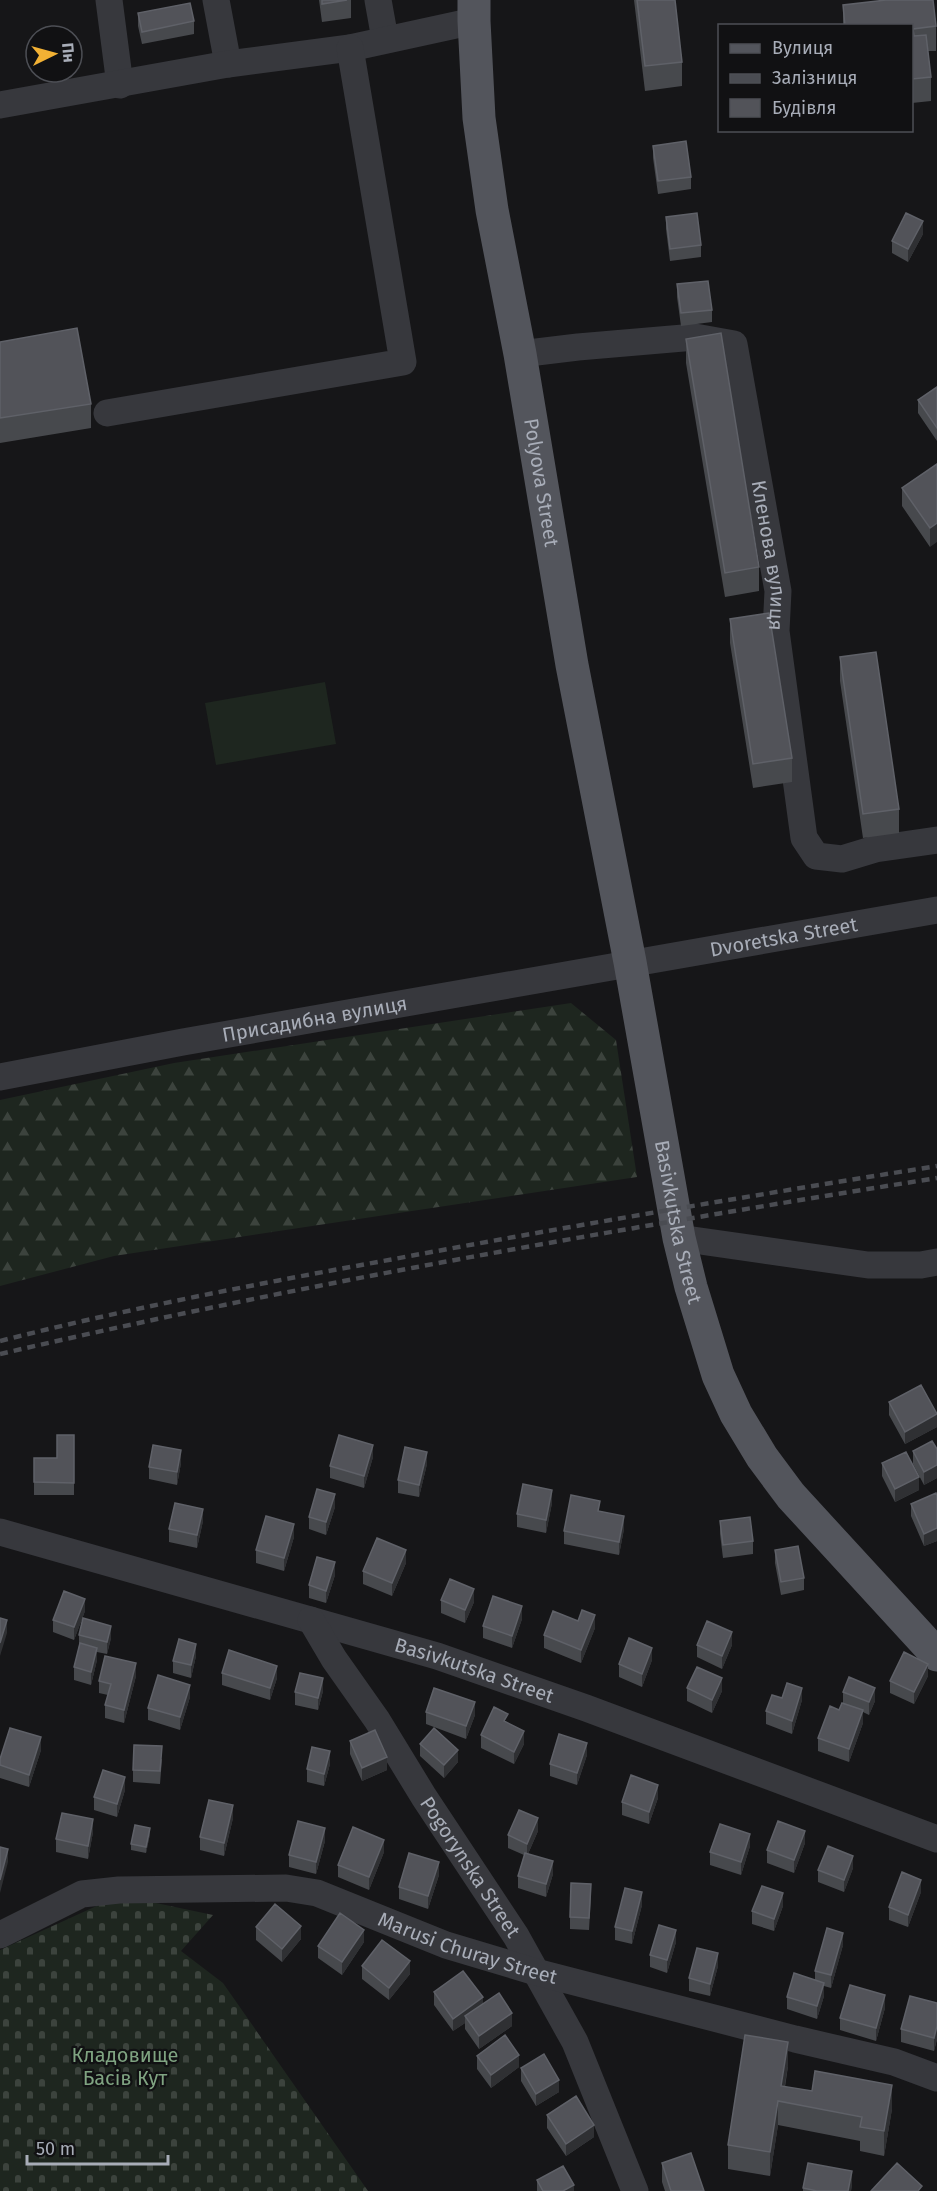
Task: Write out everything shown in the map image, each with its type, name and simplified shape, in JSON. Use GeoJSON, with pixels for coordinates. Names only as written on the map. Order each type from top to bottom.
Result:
{"type":"FeatureCollection","features":[{"type":"Feature","properties":{"kind":"main road","name":"Polyova Street"},"geometry":{"type":"LineString","coordinates":[[474,10],[479,118],[492,210],[520,354],[572,665],[630,962]]}},
{"type":"Feature","properties":{"kind":"main road","name":"Basivkutska Street"},"geometry":{"type":"LineString","coordinates":[[630,962],[679,1238],[718,1375],[736,1414],[762,1457],[814,1521],[937,1655]]}},
{"type":"Feature","properties":{"kind":"street"},"geometry":{"type":"LineString","coordinates":[[110,0],[120,85]]}},
{"type":"Feature","properties":{"kind":"street"},"geometry":{"type":"LineString","coordinates":[[216,0],[228,64]]}},
{"type":"Feature","properties":{"kind":"street"},"geometry":{"type":"LineString","coordinates":[[378,0],[385,39]]}},
{"type":"Feature","properties":{"kind":"street"},"geometry":{"type":"LineString","coordinates":[[0,105],[228,64],[350,48],[474,10]]}},
{"type":"Feature","properties":{"kind":"street"},"geometry":{"type":"LineString","coordinates":[[107,413],[403,362],[350,48]]}},
{"type":"Feature","properties":{"kind":"street","name":"Кленова вулиця"},"geometry":{"type":"LineString","coordinates":[[520,354],[695,337],[734,344],[778,591],[776,631],[804,838],[816,856],[843,860],[875,849],[937,840]]}},
{"type":"Feature","properties":{"kind":"street","name":"Dvoretska Street"},"geometry":{"type":"LineString","coordinates":[[630,962],[937,910]]}},
{"type":"Feature","properties":{"kind":"street","name":"Присадибна вулиця"},"geometry":{"type":"LineString","coordinates":[[0,1077],[630,962]]}},
{"type":"Feature","properties":{"kind":"street"},"geometry":{"type":"LineString","coordinates":[[679,1238],[868,1265],[921,1265],[937,1262]]}},
{"type":"Feature","properties":{"kind":"street","name":"Basivkutska Street"},"geometry":{"type":"LineString","coordinates":[[0,1532],[458,1664],[586,1708],[937,1839]]}},
{"type":"Feature","properties":{"kind":"street","name":"Pogorynska Street"},"geometry":{"type":"LineString","coordinates":[[311,1620],[334,1659],[377,1720],[424,1797],[516,1936],[575,2042],[635,2191]]}},
{"type":"Feature","properties":{"kind":"street","name":"Marusi Churay Street"},"geometry":{"type":"LineString","coordinates":[[0,1935],[82,1894],[119,1890],[286,1888],[317,1893],[446,1946],[536,1972],[795,2039],[894,2062],[937,2078]]}},
{"type":"Feature","properties":{"kind":"green space"},"geometry":{"type":"Polygon","coordinates":[[[325,682],[336,744],[216,765],[205,703],[325,682]]]}},
{"type":"Feature","properties":{"kind":"green space"},"geometry":{"type":"Polygon","coordinates":[[[571,1003],[616,1040],[637,1177],[114,1256],[0,1286],[0,1100],[174,1063],[571,1003]]]}},
{"type":"Feature","properties":{"kind":"green space","name":"Кладовище Басів Кут"},"geometry":{"type":"Polygon","coordinates":[[[114,1898],[137,1899],[213,1915],[181,1951],[223,1983],[368,2191],[0,2191],[0,1950],[114,1898]]]}},
{"type":"Feature","properties":{"kind":"building"},"geometry":{"type":"Polygon","coordinates":[[[322,0],[347,0],[322,4],[322,0]]]}},
{"type":"Feature","properties":{"kind":"building"},"geometry":{"type":"Polygon","coordinates":[[[637,0],[675,0],[682,62],[645,66],[637,0]]]}},
{"type":"Feature","properties":{"kind":"building"},"geometry":{"type":"Polygon","coordinates":[[[886,0],[933,0],[936,26],[913,29],[913,24],[845,24],[843,5],[886,0]]]}},
{"type":"Feature","properties":{"kind":"building"},"geometry":{"type":"Polygon","coordinates":[[[190,3],[194,21],[142,32],[138,13],[190,3]]]}},
{"type":"Feature","properties":{"kind":"building"},"geometry":{"type":"Polygon","coordinates":[[[913,29],[914,36],[926,35],[931,77],[913,79],[913,29]]]}},
{"type":"Feature","properties":{"kind":"building"},"geometry":{"type":"Polygon","coordinates":[[[686,141],[691,177],[658,181],[653,146],[686,141]]]}},
{"type":"Feature","properties":{"kind":"building"},"geometry":{"type":"Polygon","coordinates":[[[697,213],[701,245],[670,249],[666,217],[697,213]]]}},
{"type":"Feature","properties":{"kind":"building"},"geometry":{"type":"Polygon","coordinates":[[[906,213],[923,221],[908,249],[892,241],[906,213]]]}},
{"type":"Feature","properties":{"kind":"building"},"geometry":{"type":"Polygon","coordinates":[[[708,281],[712,310],[681,313],[677,284],[708,281]]]}},
{"type":"Feature","properties":{"kind":"building"},"geometry":{"type":"Polygon","coordinates":[[[77,328],[91,404],[0,418],[0,342],[77,328]]]}},
{"type":"Feature","properties":{"kind":"building"},"geometry":{"type":"Polygon","coordinates":[[[721,333],[759,567],[725,573],[686,339],[721,333]]]}},
{"type":"Feature","properties":{"kind":"building"},"geometry":{"type":"Polygon","coordinates":[[[937,387],[937,428],[918,400],[937,387]]]}},
{"type":"Feature","properties":{"kind":"building"},"geometry":{"type":"Polygon","coordinates":[[[937,464],[937,523],[930,528],[902,488],[937,464]]]}},
{"type":"Feature","properties":{"kind":"building"},"geometry":{"type":"Polygon","coordinates":[[[769,613],[792,758],[753,764],[730,619],[769,613]]]}},
{"type":"Feature","properties":{"kind":"building"},"geometry":{"type":"Polygon","coordinates":[[[876,652],[899,809],[863,814],[840,657],[876,652]]]}},
{"type":"Feature","properties":{"kind":"building"},"geometry":{"type":"Polygon","coordinates":[[[921,1385],[937,1414],[905,1432],[889,1402],[921,1385]]]}},
{"type":"Feature","properties":{"kind":"building"},"geometry":{"type":"Polygon","coordinates":[[[57,1435],[74,1435],[74,1483],[34,1482],[34,1458],[57,1458],[57,1435]]]}},
{"type":"Feature","properties":{"kind":"building"},"geometry":{"type":"Polygon","coordinates":[[[339,1435],[373,1445],[364,1476],[330,1466],[339,1435]]]}},
{"type":"Feature","properties":{"kind":"building"},"geometry":{"type":"Polygon","coordinates":[[[932,1441],[937,1449],[937,1465],[924,1472],[913,1451],[932,1441]]]}},
{"type":"Feature","properties":{"kind":"building"},"geometry":{"type":"Polygon","coordinates":[[[153,1445],[181,1450],[177,1472],[149,1467],[153,1445]]]}},
{"type":"Feature","properties":{"kind":"building"},"geometry":{"type":"Polygon","coordinates":[[[405,1447],[427,1452],[419,1485],[398,1480],[405,1447]]]}},
{"type":"Feature","properties":{"kind":"building"},"geometry":{"type":"Polygon","coordinates":[[[906,1452],[919,1477],[895,1489],[882,1463],[906,1452]]]}},
{"type":"Feature","properties":{"kind":"building"},"geometry":{"type":"Polygon","coordinates":[[[523,1484],[552,1490],[546,1520],[517,1514],[523,1484]]]}},
{"type":"Feature","properties":{"kind":"building"},"geometry":{"type":"Polygon","coordinates":[[[317,1489],[335,1494],[326,1522],[309,1517],[317,1489]]]}},
{"type":"Feature","properties":{"kind":"building"},"geometry":{"type":"Polygon","coordinates":[[[936,1493],[937,1528],[924,1534],[911,1504],[936,1493]]]}},
{"type":"Feature","properties":{"kind":"building"},"geometry":{"type":"Polygon","coordinates":[[[571,1495],[600,1501],[598,1511],[624,1516],[619,1542],[564,1531],[571,1495]]]}},
{"type":"Feature","properties":{"kind":"building"},"geometry":{"type":"Polygon","coordinates":[[[175,1503],[203,1509],[197,1535],[169,1529],[175,1503]]]}},
{"type":"Feature","properties":{"kind":"building"},"geometry":{"type":"Polygon","coordinates":[[[266,1516],[294,1524],[284,1558],[256,1550],[266,1516]]]}},
{"type":"Feature","properties":{"kind":"building"},"geometry":{"type":"Polygon","coordinates":[[[750,1517],[753,1541],[723,1545],[720,1521],[750,1517]]]}},
{"type":"Feature","properties":{"kind":"building"},"geometry":{"type":"Polygon","coordinates":[[[377,1538],[406,1550],[392,1583],[363,1571],[377,1538]]]}},
{"type":"Feature","properties":{"kind":"building"},"geometry":{"type":"Polygon","coordinates":[[[798,1546],[804,1578],[781,1582],[775,1550],[798,1546]]]}},
{"type":"Feature","properties":{"kind":"building"},"geometry":{"type":"Polygon","coordinates":[[[317,1557],[335,1562],[326,1591],[309,1585],[317,1557]]]}},
{"type":"Feature","properties":{"kind":"building"},"geometry":{"type":"Polygon","coordinates":[[[450,1579],[474,1589],[465,1610],[441,1600],[450,1579]]]}},
{"type":"Feature","properties":{"kind":"building"},"geometry":{"type":"Polygon","coordinates":[[[64,1591],[85,1599],[74,1627],[53,1620],[64,1591]]]}},
{"type":"Feature","properties":{"kind":"building"},"geometry":{"type":"Polygon","coordinates":[[[493,1596],[522,1606],[512,1636],[483,1626],[493,1596]]]}},
{"type":"Feature","properties":{"kind":"building"},"geometry":{"type":"Polygon","coordinates":[[[582,1610],[595,1615],[581,1650],[544,1635],[553,1611],[578,1621],[582,1610]]]}},
{"type":"Feature","properties":{"kind":"building"},"geometry":{"type":"Polygon","coordinates":[[[0,1618],[7,1620],[0,1643],[0,1618]]]}},
{"type":"Feature","properties":{"kind":"building"},"geometry":{"type":"Polygon","coordinates":[[[83,1618],[111,1626],[107,1642],[79,1635],[83,1618]]]}},
{"type":"Feature","properties":{"kind":"building"},"geometry":{"type":"Polygon","coordinates":[[[707,1621],[732,1632],[722,1656],[697,1645],[707,1621]]]}},
{"type":"Feature","properties":{"kind":"building"},"geometry":{"type":"Polygon","coordinates":[[[629,1638],[652,1648],[642,1674],[619,1664],[629,1638]]]}},
{"type":"Feature","properties":{"kind":"building"},"geometry":{"type":"Polygon","coordinates":[[[179,1639],[196,1644],[191,1665],[173,1661],[179,1639]]]}},
{"type":"Feature","properties":{"kind":"building"},"geometry":{"type":"Polygon","coordinates":[[[80,1643],[97,1648],[91,1672],[74,1667],[80,1643]]]}},
{"type":"Feature","properties":{"kind":"building"},"geometry":{"type":"Polygon","coordinates":[[[229,1650],[277,1666],[270,1688],[222,1673],[229,1650]]]}},
{"type":"Feature","properties":{"kind":"building"},"geometry":{"type":"Polygon","coordinates":[[[904,1652],[928,1664],[914,1692],[890,1681],[904,1652]]]}},
{"type":"Feature","properties":{"kind":"building"},"geometry":{"type":"Polygon","coordinates":[[[105,1656],[136,1663],[124,1710],[105,1705],[111,1684],[99,1681],[105,1656]]]}},
{"type":"Feature","properties":{"kind":"building"},"geometry":{"type":"Polygon","coordinates":[[[697,1667],[722,1678],[712,1700],[687,1688],[697,1667]]]}},
{"type":"Feature","properties":{"kind":"building"},"geometry":{"type":"Polygon","coordinates":[[[300,1673],[323,1678],[318,1698],[295,1692],[300,1673]]]}},
{"type":"Feature","properties":{"kind":"building"},"geometry":{"type":"Polygon","coordinates":[[[158,1675],[190,1685],[180,1717],[148,1708],[158,1675]]]}},
{"type":"Feature","properties":{"kind":"building"},"geometry":{"type":"Polygon","coordinates":[[[849,1677],[875,1688],[869,1702],[843,1692],[849,1677]]]}},
{"type":"Feature","properties":{"kind":"building"},"geometry":{"type":"Polygon","coordinates":[[[787,1683],[802,1688],[792,1721],[766,1711],[772,1695],[782,1698],[787,1683]]]}},
{"type":"Feature","properties":{"kind":"building"},"geometry":{"type":"Polygon","coordinates":[[[434,1688],[475,1702],[466,1726],[426,1712],[434,1688]]]}},
{"type":"Feature","properties":{"kind":"building"},"geometry":{"type":"Polygon","coordinates":[[[842,1703],[863,1710],[849,1749],[818,1738],[830,1706],[839,1710],[842,1703]]]}},
{"type":"Feature","properties":{"kind":"building"},"geometry":{"type":"Polygon","coordinates":[[[494,1707],[508,1714],[504,1721],[524,1731],[514,1752],[481,1735],[494,1707]]]}},
{"type":"Feature","properties":{"kind":"building"},"geometry":{"type":"Polygon","coordinates":[[[10,1728],[41,1737],[29,1775],[0,1765],[10,1728]]]}},
{"type":"Feature","properties":{"kind":"building"},"geometry":{"type":"Polygon","coordinates":[[[434,1728],[458,1750],[444,1765],[420,1744],[434,1728]]]}},
{"type":"Feature","properties":{"kind":"building"},"geometry":{"type":"Polygon","coordinates":[[[375,1730],[387,1757],[362,1768],[350,1741],[375,1730]]]}},
{"type":"Feature","properties":{"kind":"building"},"geometry":{"type":"Polygon","coordinates":[[[559,1734],[587,1743],[577,1773],[550,1764],[559,1734]]]}},
{"type":"Feature","properties":{"kind":"building"},"geometry":{"type":"Polygon","coordinates":[[[134,1745],[162,1746],[160,1771],[133,1770],[134,1745]]]}},
{"type":"Feature","properties":{"kind":"building"},"geometry":{"type":"Polygon","coordinates":[[[312,1747],[330,1751],[324,1774],[307,1769],[312,1747]]]}},
{"type":"Feature","properties":{"kind":"building"},"geometry":{"type":"Polygon","coordinates":[[[103,1770],[125,1777],[117,1804],[94,1797],[103,1770]]]}},
{"type":"Feature","properties":{"kind":"building"},"geometry":{"type":"Polygon","coordinates":[[[631,1775],[658,1785],[649,1812],[622,1802],[631,1775]]]}},
{"type":"Feature","properties":{"kind":"building"},"geometry":{"type":"Polygon","coordinates":[[[209,1800],[233,1805],[224,1843],[200,1837],[209,1800]]]}},
{"type":"Feature","properties":{"kind":"building"},"geometry":{"type":"Polygon","coordinates":[[[519,1810],[538,1818],[527,1844],[508,1835],[519,1810]]]}},
{"type":"Feature","properties":{"kind":"building"},"geometry":{"type":"Polygon","coordinates":[[[62,1813],[93,1819],[88,1846],[56,1839],[62,1813]]]}},
{"type":"Feature","properties":{"kind":"building"},"geometry":{"type":"Polygon","coordinates":[[[298,1821],[325,1828],[316,1862],[289,1855],[298,1821]]]}},
{"type":"Feature","properties":{"kind":"building"},"geometry":{"type":"Polygon","coordinates":[[[778,1821],[805,1831],[794,1860],[767,1850],[778,1821]]]}},
{"type":"Feature","properties":{"kind":"building"},"geometry":{"type":"Polygon","coordinates":[[[720,1824],[750,1834],[741,1862],[710,1852],[720,1824]]]}},
{"type":"Feature","properties":{"kind":"building"},"geometry":{"type":"Polygon","coordinates":[[[135,1825],[150,1828],[146,1847],[131,1844],[135,1825]]]}},
{"type":"Feature","properties":{"kind":"building"},"geometry":{"type":"Polygon","coordinates":[[[353,1827],[384,1840],[369,1877],[338,1865],[353,1827]]]}},
{"type":"Feature","properties":{"kind":"building"},"geometry":{"type":"Polygon","coordinates":[[[828,1846],[853,1856],[844,1880],[818,1870],[828,1846]]]}},
{"type":"Feature","properties":{"kind":"building"},"geometry":{"type":"Polygon","coordinates":[[[0,1847],[8,1849],[0,1880],[0,1847]]]}},
{"type":"Feature","properties":{"kind":"building"},"geometry":{"type":"Polygon","coordinates":[[[409,1853],[439,1862],[428,1896],[399,1887],[409,1853]]]}},
{"type":"Feature","properties":{"kind":"building"},"geometry":{"type":"Polygon","coordinates":[[[525,1853],[553,1861],[546,1884],[518,1876],[525,1853]]]}},
{"type":"Feature","properties":{"kind":"building"},"geometry":{"type":"Polygon","coordinates":[[[902,1872],[921,1880],[908,1915],[889,1907],[902,1872]]]}},
{"type":"Feature","properties":{"kind":"building"},"geometry":{"type":"Polygon","coordinates":[[[571,1883],[591,1884],[589,1918],[570,1917],[571,1883]]]}},
{"type":"Feature","properties":{"kind":"building"},"geometry":{"type":"Polygon","coordinates":[[[762,1886],[783,1893],[774,1919],[752,1911],[762,1886]]]}},
{"type":"Feature","properties":{"kind":"building"},"geometry":{"type":"Polygon","coordinates":[[[625,1888],[642,1892],[632,1931],[615,1927],[625,1888]]]}},
{"type":"Feature","properties":{"kind":"building"},"geometry":{"type":"Polygon","coordinates":[[[275,1904],[301,1926],[282,1949],[256,1927],[275,1904]]]}},
{"type":"Feature","properties":{"kind":"building"},"geometry":{"type":"Polygon","coordinates":[[[340,1913],[364,1930],[342,1962],[318,1946],[340,1913]]]}},
{"type":"Feature","properties":{"kind":"building"},"geometry":{"type":"Polygon","coordinates":[[[659,1925],[676,1930],[667,1960],[650,1955],[659,1925]]]}},
{"type":"Feature","properties":{"kind":"building"},"geometry":{"type":"Polygon","coordinates":[[[827,1928],[843,1933],[831,1975],[815,1971],[827,1928]]]}},
{"type":"Feature","properties":{"kind":"building"},"geometry":{"type":"Polygon","coordinates":[[[382,1940],[410,1961],[389,1988],[362,1966],[382,1940]]]}},
{"type":"Feature","properties":{"kind":"building"},"geometry":{"type":"Polygon","coordinates":[[[697,1948],[718,1953],[710,1984],[689,1978],[697,1948]]]}},
{"type":"Feature","properties":{"kind":"building"},"geometry":{"type":"Polygon","coordinates":[[[463,1971],[483,1997],[453,2019],[434,1992],[463,1971]]]}},
{"type":"Feature","properties":{"kind":"building"},"geometry":{"type":"Polygon","coordinates":[[[794,1973],[824,1983],[817,2006],[787,1997],[794,1973]]]}},
{"type":"Feature","properties":{"kind":"building"},"geometry":{"type":"Polygon","coordinates":[[[850,1985],[885,1995],[876,2028],[840,2018],[850,1985]]]}},
{"type":"Feature","properties":{"kind":"building"},"geometry":{"type":"Polygon","coordinates":[[[499,1993],[512,2013],[479,2036],[465,2016],[499,1993]]]}},
{"type":"Feature","properties":{"kind":"building"},"geometry":{"type":"Polygon","coordinates":[[[910,1996],[937,2003],[937,2026],[934,2038],[901,2029],[910,1996]]]}},
{"type":"Feature","properties":{"kind":"building"},"geometry":{"type":"Polygon","coordinates":[[[505,2035],[519,2055],[491,2075],[477,2056],[505,2035]]]}},
{"type":"Feature","properties":{"kind":"building"},"geometry":{"type":"Polygon","coordinates":[[[745,2035],[788,2042],[781,2086],[812,2091],[815,2071],[892,2085],[884,2131],[860,2127],[862,2117],[778,2101],[770,2152],[728,2145],[745,2035]]]}},
{"type":"Feature","properties":{"kind":"building"},"geometry":{"type":"Polygon","coordinates":[[[544,2054],[559,2080],[536,2094],[521,2068],[544,2054]]]}},
{"type":"Feature","properties":{"kind":"building"},"geometry":{"type":"Polygon","coordinates":[[[576,2096],[594,2125],[566,2144],[547,2115],[576,2096]]]}},
{"type":"Feature","properties":{"kind":"building"},"geometry":{"type":"Polygon","coordinates":[[[691,2153],[704,2191],[671,2191],[662,2163],[691,2153]]]}},
{"type":"Feature","properties":{"kind":"building"},"geometry":{"type":"Polygon","coordinates":[[[808,2163],[852,2171],[848,2191],[817,2191],[803,2188],[808,2163]]]}},
{"type":"Feature","properties":{"kind":"building"},"geometry":{"type":"Polygon","coordinates":[[[897,2163],[922,2186],[918,2191],[871,2191],[897,2163]]]}},
{"type":"Feature","properties":{"kind":"building"},"geometry":{"type":"Polygon","coordinates":[[[563,2166],[574,2185],[563,2191],[543,2191],[537,2180],[563,2166]]]}},
{"type":"Feature","properties":{"kind":"railway"},"geometry":{"type":"LineString","coordinates":[[0,1341],[147,1307],[295,1277],[597,1222],[937,1166]]}},
{"type":"Feature","properties":{"kind":"railway"},"geometry":{"type":"LineString","coordinates":[[0,1354],[233,1303],[467,1258],[702,1216],[937,1178]]}}]}
